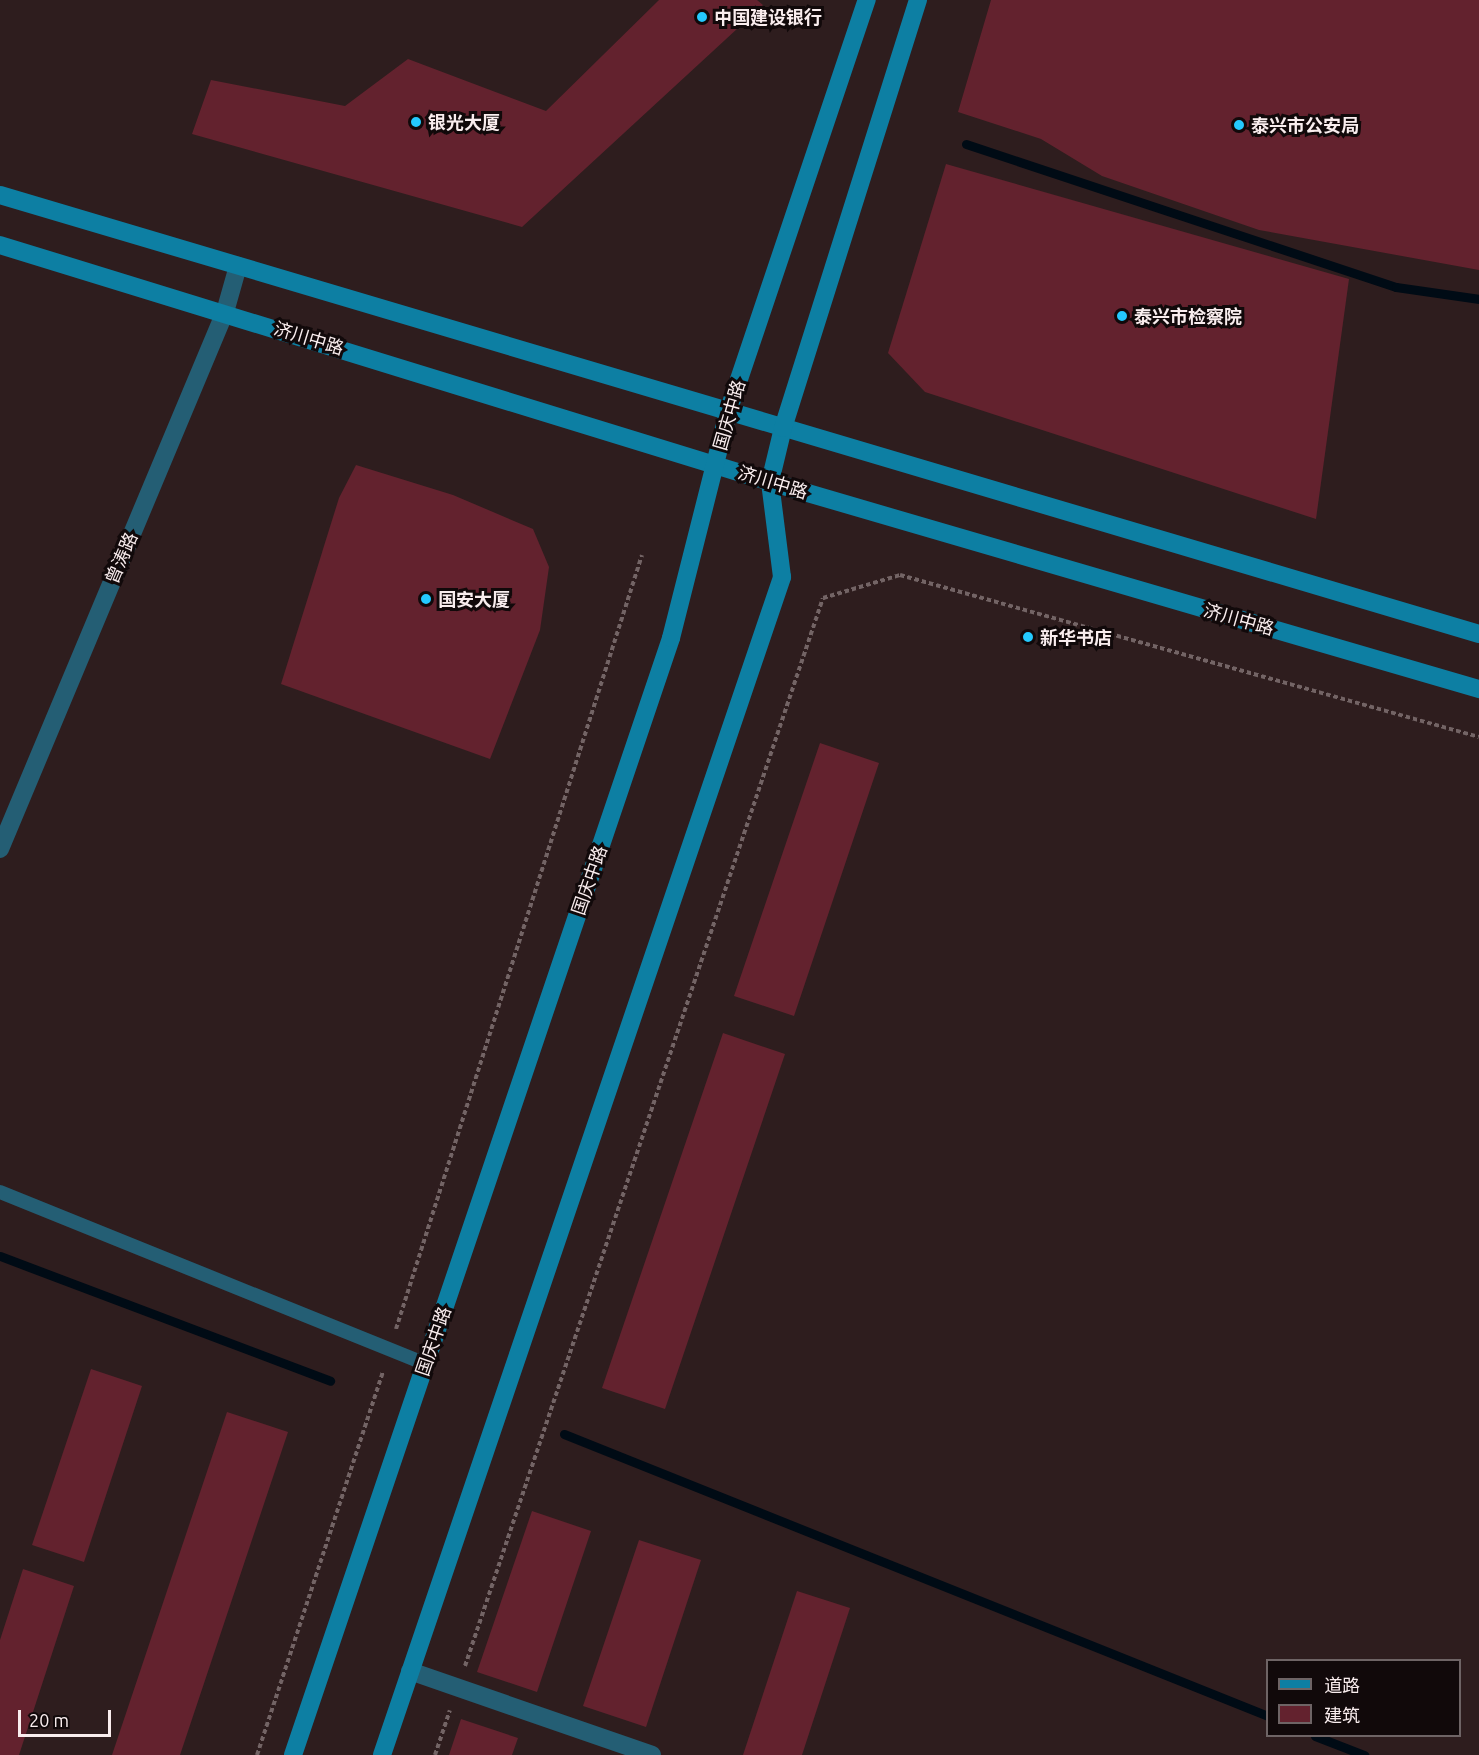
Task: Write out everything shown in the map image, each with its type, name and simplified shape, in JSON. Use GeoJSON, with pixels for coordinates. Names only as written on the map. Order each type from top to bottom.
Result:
{"type":"FeatureCollection","features":[{"type":"Feature","properties":{"kind":"main road","name":"国庆中路"},"geometry":{"type":"LineString","coordinates":[[293,1755],[671,638],[728,412],[867,0]]}},
{"type":"Feature","properties":{"kind":"main road"},"geometry":{"type":"LineString","coordinates":[[382,1755],[782,577],[770,482],[783,428],[918,0]]}},
{"type":"Feature","properties":{"kind":"main road"},"geometry":{"type":"LineString","coordinates":[[0,195],[1479,634]]}},
{"type":"Feature","properties":{"kind":"main road","name":"济川中路"},"geometry":{"type":"LineString","coordinates":[[0,245],[225,312],[770,482],[1479,689]]}},
{"type":"Feature","properties":{"kind":"street","name":"曾涛路"},"geometry":{"type":"LineString","coordinates":[[0,849],[225,312],[238,266]]}},
{"type":"Feature","properties":{"kind":"street"},"geometry":{"type":"LineString","coordinates":[[410,1671],[652,1755]]}},
{"type":"Feature","properties":{"kind":"lane"},"geometry":{"type":"LineString","coordinates":[[0,1192],[425,1364]]}},
{"type":"Feature","properties":{"kind":"path"},"geometry":{"type":"LineString","coordinates":[[257,1755],[389,1351],[642,555]]}},
{"type":"Feature","properties":{"kind":"path"},"geometry":{"type":"LineString","coordinates":[[435,1755],[823,598],[900,575],[1479,737]]}},
{"type":"Feature","properties":{"kind":"building","name":"银光大厦"},"geometry":{"type":"Polygon","coordinates":[[[659,0],[757,0],[763,5],[522,227],[192,134],[211,80],[345,106],[408,59],[546,111],[659,0]]]}},
{"type":"Feature","properties":{"kind":"building","name":"泰兴市公安局"},"geometry":{"type":"Polygon","coordinates":[[[991,0],[1479,0],[1479,270],[1259,230],[1102,176],[1041,139],[958,112],[991,0]]]}},
{"type":"Feature","properties":{"kind":"building","name":"泰兴市检察院"},"geometry":{"type":"Polygon","coordinates":[[[946,164],[1349,279],[1316,519],[925,392],[888,353],[946,164]]]}},
{"type":"Feature","properties":{"kind":"building","name":"国安大厦"},"geometry":{"type":"Polygon","coordinates":[[[356,465],[453,495],[533,529],[549,567],[540,630],[490,759],[281,684],[339,498],[356,465]]]}},
{"type":"Feature","properties":{"kind":"building"},"geometry":{"type":"Polygon","coordinates":[[[820,743],[879,763],[794,1016],[734,996],[820,743]]]}},
{"type":"Feature","properties":{"kind":"building"},"geometry":{"type":"Polygon","coordinates":[[[723,1033],[785,1054],[665,1409],[602,1388],[723,1033]]]}},
{"type":"Feature","properties":{"kind":"building"},"geometry":{"type":"Polygon","coordinates":[[[91,1369],[142,1386],[84,1562],[32,1545],[91,1369]]]}},
{"type":"Feature","properties":{"kind":"building"},"geometry":{"type":"Polygon","coordinates":[[[227,1412],[288,1432],[180,1755],[112,1755],[227,1412]]]}},
{"type":"Feature","properties":{"kind":"building"},"geometry":{"type":"Polygon","coordinates":[[[532,1511],[591,1531],[537,1692],[477,1672],[532,1511]]]}},
{"type":"Feature","properties":{"kind":"building"},"geometry":{"type":"Polygon","coordinates":[[[639,1540],[701,1560],[646,1727],[583,1706],[639,1540]]]}},
{"type":"Feature","properties":{"kind":"building"},"geometry":{"type":"Polygon","coordinates":[[[23,1569],[74,1586],[19,1755],[0,1755],[0,1640],[23,1569]]]}},
{"type":"Feature","properties":{"kind":"building"},"geometry":{"type":"Polygon","coordinates":[[[797,1591],[850,1608],[802,1755],[743,1755],[797,1591]]]}},
{"type":"Feature","properties":{"kind":"building"},"geometry":{"type":"Polygon","coordinates":[[[461,1719],[518,1738],[512,1755],[449,1755],[461,1719]]]}},
{"type":"Feature","properties":{"kind":"waterway"},"geometry":{"type":"LineString","coordinates":[[966,144],[1396,287],[1479,299]]}},
{"type":"Feature","properties":{"kind":"waterway"},"geometry":{"type":"LineString","coordinates":[[0,1256],[330,1381]]}},
{"type":"Feature","properties":{"kind":"waterway"},"geometry":{"type":"LineString","coordinates":[[564,1434],[1266,1715]]}},
{"type":"Feature","properties":{"kind":"waterway"},"geometry":{"type":"LineString","coordinates":[[1318,1737],[1364,1755]]}},
{"type":"Feature","properties":{"kind":"place","name":"中国建设银行"},"geometry":{"type":"Point","coordinates":[702,17]}},
{"type":"Feature","properties":{"kind":"place","name":"银光大厦"},"geometry":{"type":"Point","coordinates":[416,122]}},
{"type":"Feature","properties":{"kind":"place","name":"泰兴市公安局"},"geometry":{"type":"Point","coordinates":[1239,125]}},
{"type":"Feature","properties":{"kind":"place","name":"泰兴市检察院"},"geometry":{"type":"Point","coordinates":[1122,316]}},
{"type":"Feature","properties":{"kind":"place","name":"国安大厦"},"geometry":{"type":"Point","coordinates":[426,599]}},
{"type":"Feature","properties":{"kind":"place","name":"新华书店"},"geometry":{"type":"Point","coordinates":[1028,637]}}]}
